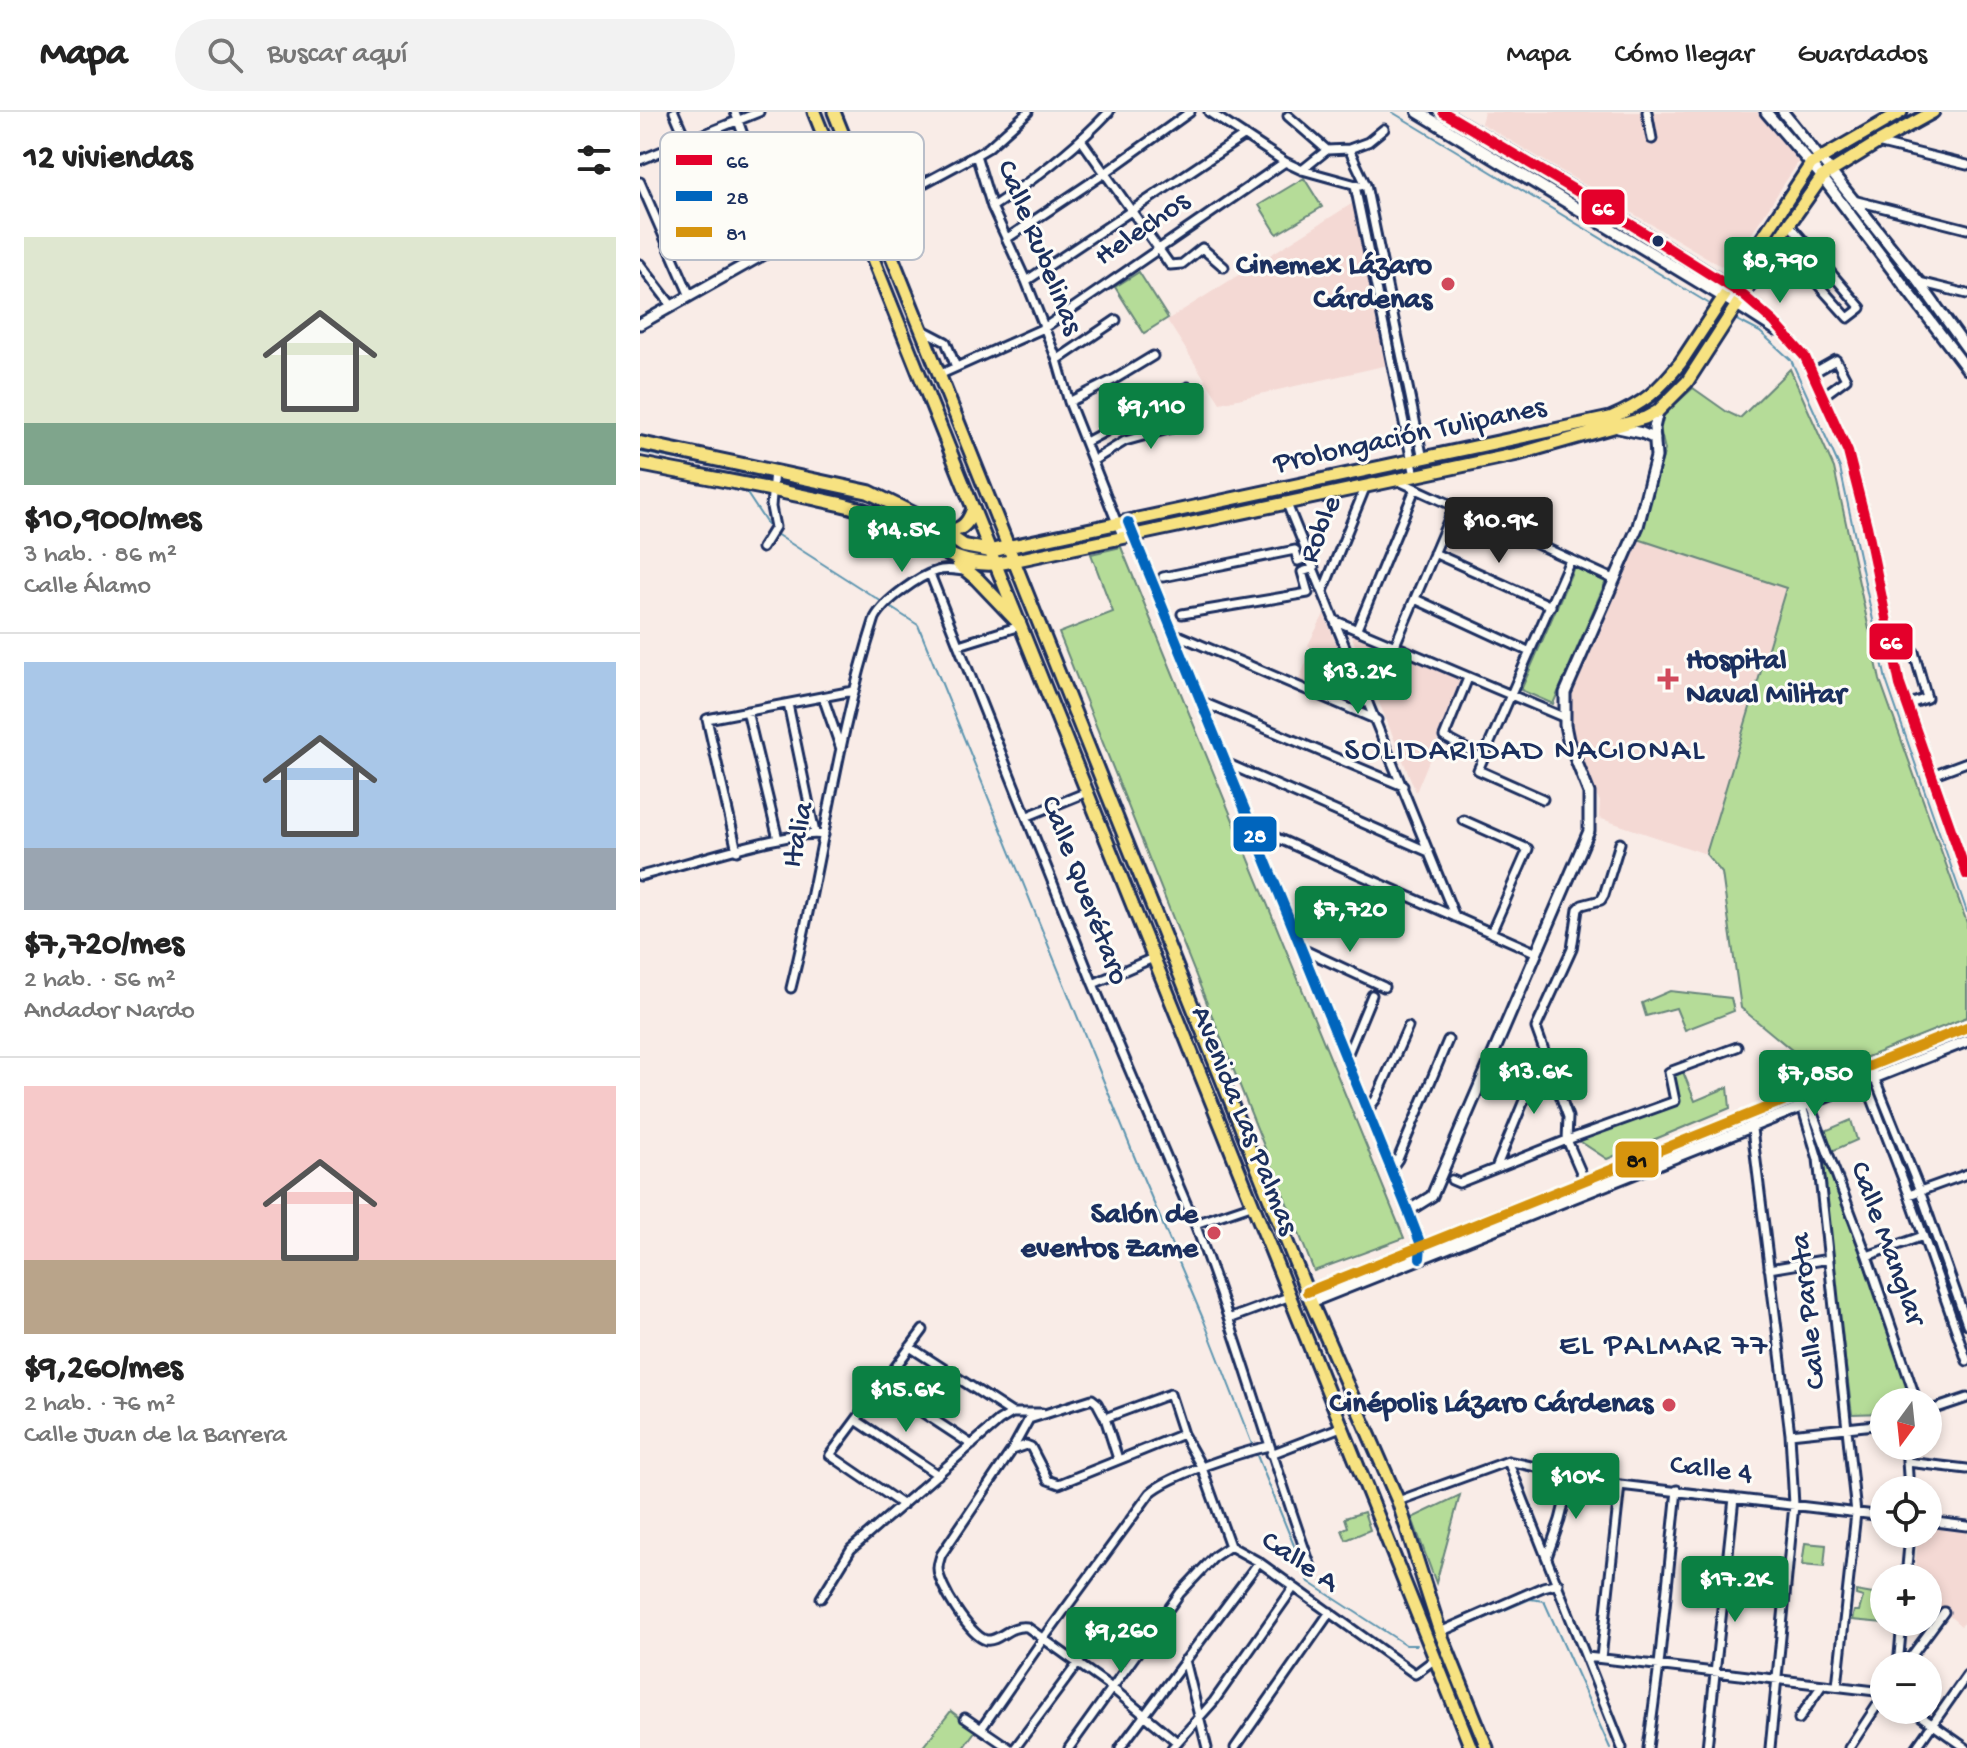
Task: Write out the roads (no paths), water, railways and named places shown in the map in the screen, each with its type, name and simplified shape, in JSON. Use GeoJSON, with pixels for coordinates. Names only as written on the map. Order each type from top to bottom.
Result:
{"type":"FeatureCollection","features":[{"type":"Feature","properties":{"kind":"highway"},"geometry":{"type":"LineString","coordinates":[[640,443],[869,492],[924,519],[964,546],[991,551],[1007,547]]}},
{"type":"Feature","properties":{"kind":"highway"},"geometry":{"type":"LineString","coordinates":[[640,464],[771,489],[876,515],[914,534],[968,571],[1020,625]]}},
{"type":"Feature","properties":{"kind":"highway"},"geometry":{"type":"LineString","coordinates":[[943,532],[963,528],[973,510]]}},
{"type":"Feature","properties":{"kind":"highway"},"geometry":{"type":"LineString","coordinates":[[914,534],[924,519]]}},
{"type":"Feature","properties":{"kind":"highway"},"geometry":{"type":"LineString","coordinates":[[940,551],[972,564],[996,565],[1012,561]]}},
{"type":"Feature","properties":{"kind":"main road","name":"Avenida Las Palmas"},"geometry":{"type":"LineString","coordinates":[[814,112],[822,132]]}},
{"type":"Feature","properties":{"kind":"main road","name":"Avenida Las Palmas"},"geometry":{"type":"LineString","coordinates":[[834,112],[842,132]]}},
{"type":"Feature","properties":{"kind":"main road"},"geometry":{"type":"LineString","coordinates":[[1443,112],[1731,287],[1740,300]]}},
{"type":"Feature","properties":{"kind":"main road"},"geometry":{"type":"LineString","coordinates":[[1815,160],[1901,112]]}},
{"type":"Feature","properties":{"kind":"main road"},"geometry":{"type":"LineString","coordinates":[[1826,175],[1933,112]]}},
{"type":"Feature","properties":{"kind":"main road"},"geometry":{"type":"LineString","coordinates":[[1425,114],[1723,298],[1740,300]]}},
{"type":"Feature","properties":{"kind":"main road","name":"Prolongación Tulipanes"},"geometry":{"type":"LineString","coordinates":[[1007,547],[1610,418],[1637,407],[1658,391],[1815,160]]}},
{"type":"Feature","properties":{"kind":"main road","name":"Prolongación Tulipanes"},"geometry":{"type":"LineString","coordinates":[[1012,561],[1398,481],[1415,482],[1618,428],[1658,411],[1687,382],[1778,240],[1826,175]]}},
{"type":"Feature","properties":{"kind":"main road","name":"Avenida Las Palmas"},"geometry":{"type":"LineString","coordinates":[[873,260],[1471,1748]]}},
{"type":"Feature","properties":{"kind":"main road","name":"Avenida Las Palmas"},"geometry":{"type":"LineString","coordinates":[[894,260],[1012,561],[1309,1297],[1398,1501],[1440,1632],[1487,1748]]}},
{"type":"Feature","properties":{"kind":"main road"},"geometry":{"type":"LineString","coordinates":[[1706,323],[1720,331]]}},
{"type":"Feature","properties":{"kind":"main road"},"geometry":{"type":"LineString","coordinates":[[1206,505],[1210,520]]}},
{"type":"Feature","properties":{"kind":"street"},"geometry":{"type":"LineString","coordinates":[[674,112],[683,132]]}},
{"type":"Feature","properties":{"kind":"street"},"geometry":{"type":"LineString","coordinates":[[735,112],[743,132]]}},
{"type":"Feature","properties":{"kind":"street"},"geometry":{"type":"LineString","coordinates":[[712,132],[759,112]]}},
{"type":"Feature","properties":{"kind":"street","name":"Calle Rubelinas"},"geometry":{"type":"LineString","coordinates":[[924,183],[988,148],[1028,112]]}},
{"type":"Feature","properties":{"kind":"street"},"geometry":{"type":"LineString","coordinates":[[992,207],[1033,180],[1082,141],[1109,112]]}},
{"type":"Feature","properties":{"kind":"street"},"geometry":{"type":"LineString","coordinates":[[1006,239],[1190,112]]}},
{"type":"Feature","properties":{"kind":"street"},"geometry":{"type":"LineString","coordinates":[[1209,112],[1302,170],[1355,186],[1366,185]]}},
{"type":"Feature","properties":{"kind":"street"},"geometry":{"type":"LineString","coordinates":[[1647,112],[1652,139]]}},
{"type":"Feature","properties":{"kind":"street"},"geometry":{"type":"LineString","coordinates":[[1766,112],[1815,160]]}},
{"type":"Feature","properties":{"kind":"street"},"geometry":{"type":"LineString","coordinates":[[1783,112],[1826,175],[1964,354]]}},
{"type":"Feature","properties":{"kind":"street"},"geometry":{"type":"LineString","coordinates":[[1288,116],[1327,150]]}},
{"type":"Feature","properties":{"kind":"street"},"geometry":{"type":"LineString","coordinates":[[1302,170],[1327,150],[1349,149],[1368,142],[1384,129]]}},
{"type":"Feature","properties":{"kind":"street"},"geometry":{"type":"LineString","coordinates":[[1026,281],[1245,135]]}},
{"type":"Feature","properties":{"kind":"street"},"geometry":{"type":"LineString","coordinates":[[1082,141],[1170,265],[1182,264],[1202,248],[1224,267]]}},
{"type":"Feature","properties":{"kind":"street"},"geometry":{"type":"LineString","coordinates":[[1877,143],[1967,165]]}},
{"type":"Feature","properties":{"kind":"street"},"geometry":{"type":"LineString","coordinates":[[1349,149],[1366,185],[1392,310],[1417,460],[1415,482],[1357,629]]}},
{"type":"Feature","properties":{"kind":"street"},"geometry":{"type":"LineString","coordinates":[[640,160],[660,152]]}},
{"type":"Feature","properties":{"kind":"street","name":"Calle Rubelinas"},"geometry":{"type":"LineString","coordinates":[[976,155],[992,207],[1057,360],[1069,402],[1123,523]]}},
{"type":"Feature","properties":{"kind":"street","name":"Helechos"},"geometry":{"type":"LineString","coordinates":[[941,374],[1044,328],[1285,162]]}},
{"type":"Feature","properties":{"kind":"street"},"geometry":{"type":"LineString","coordinates":[[1826,175],[1853,200],[1919,282],[1964,354],[1967,369]]}},
{"type":"Feature","properties":{"kind":"street"},"geometry":{"type":"LineString","coordinates":[[640,182],[660,228]]}},
{"type":"Feature","properties":{"kind":"street"},"geometry":{"type":"LineString","coordinates":[[1355,186],[1417,460]]}},
{"type":"Feature","properties":{"kind":"street"},"geometry":{"type":"LineString","coordinates":[[1853,200],[1967,229]]}},
{"type":"Feature","properties":{"kind":"street"},"geometry":{"type":"LineString","coordinates":[[1778,240],[1848,318],[1861,308],[1789,224]]}},
{"type":"Feature","properties":{"kind":"street"},"geometry":{"type":"LineString","coordinates":[[1789,253],[1801,239]]}},
{"type":"Feature","properties":{"kind":"street"},"geometry":{"type":"LineString","coordinates":[[674,260],[690,296]]}},
{"type":"Feature","properties":{"kind":"street"},"geometry":{"type":"LineString","coordinates":[[640,324],[753,260]]}},
{"type":"Feature","properties":{"kind":"street"},"geometry":{"type":"LineString","coordinates":[[640,264],[672,306]]}},
{"type":"Feature","properties":{"kind":"street"},"geometry":{"type":"LineString","coordinates":[[1919,282],[1967,294]]}},
{"type":"Feature","properties":{"kind":"street"},"geometry":{"type":"LineString","coordinates":[[1828,295],[1840,284]]}},
{"type":"Feature","properties":{"kind":"street"},"geometry":{"type":"LineString","coordinates":[[1740,300],[1793,340],[1813,373],[1848,452],[1907,705],[1967,875]]}},
{"type":"Feature","properties":{"kind":"street"},"geometry":{"type":"LineString","coordinates":[[1382,313],[1392,310]]}},
{"type":"Feature","properties":{"kind":"street"},"geometry":{"type":"LineString","coordinates":[[1057,360],[1116,320]]}},
{"type":"Feature","properties":{"kind":"street"},"geometry":{"type":"LineString","coordinates":[[923,330],[946,342],[956,367]]}},
{"type":"Feature","properties":{"kind":"street"},"geometry":{"type":"LineString","coordinates":[[1069,402],[1153,356]]}},
{"type":"Feature","properties":{"kind":"street"},"geometry":{"type":"LineString","coordinates":[[1813,373],[1836,360],[1846,379],[1823,396]]}},
{"type":"Feature","properties":{"kind":"street"},"geometry":{"type":"LineString","coordinates":[[1086,442],[1188,387]]}},
{"type":"Feature","properties":{"kind":"street"},"geometry":{"type":"LineString","coordinates":[[1408,1211],[1432,1196],[1587,839],[1591,819],[1589,793],[1568,740],[1563,717],[1569,683],[1629,550],[1642,511],[1656,457],[1654,428],[1658,411]]}},
{"type":"Feature","properties":{"kind":"street"},"geometry":{"type":"LineString","coordinates":[[1094,460],[1125,441],[1197,421]]}},
{"type":"Feature","properties":{"kind":"street"},"geometry":{"type":"LineString","coordinates":[[1618,428],[1655,439]]}},
{"type":"Feature","properties":{"kind":"street"},"geometry":{"type":"LineString","coordinates":[[762,548],[775,527],[771,507],[774,470]]}},
{"type":"Feature","properties":{"kind":"street"},"geometry":{"type":"LineString","coordinates":[[1415,482],[1454,507],[1615,580]]}},
{"type":"Feature","properties":{"kind":"street","name":"Roble"},"geometry":{"type":"LineString","coordinates":[[1323,591],[1365,488]]}},
{"type":"Feature","properties":{"kind":"street"},"geometry":{"type":"LineString","coordinates":[[1287,504],[1455,917]]}},
{"type":"Feature","properties":{"kind":"street"},"geometry":{"type":"LineString","coordinates":[[1395,645],[1454,507]]}},
{"type":"Feature","properties":{"kind":"street"},"geometry":{"type":"LineString","coordinates":[[1123,523],[1173,633],[1408,1211],[1421,1245],[1420,1258]]}},
{"type":"Feature","properties":{"kind":"street"},"geometry":{"type":"LineString","coordinates":[[1163,577],[1295,550],[1308,593],[1182,614]]}},
{"type":"Feature","properties":{"kind":"street"},"geometry":{"type":"LineString","coordinates":[[940,551],[940,569]]}},
{"type":"Feature","properties":{"kind":"street"},"geometry":{"type":"LineString","coordinates":[[1434,553],[1551,606]]}},
{"type":"Feature","properties":{"kind":"street"},"geometry":{"type":"LineString","coordinates":[[1298,561],[1309,557]]}},
{"type":"Feature","properties":{"kind":"street"},"geometry":{"type":"LineString","coordinates":[[1543,799],[1478,770],[1570,560]]}},
{"type":"Feature","properties":{"kind":"street"},"geometry":{"type":"LineString","coordinates":[[1302,572],[1314,568]]}},
{"type":"Feature","properties":{"kind":"street"},"geometry":{"type":"LineString","coordinates":[[930,574],[940,569],[968,571]]}},
{"type":"Feature","properties":{"kind":"street","name":"Italia"},"geometry":{"type":"LineString","coordinates":[[791,988],[804,940],[853,691],[872,626],[881,608],[891,599],[930,574]]}},
{"type":"Feature","properties":{"kind":"street","name":"Calle Querétaro"},"geometry":{"type":"LineString","coordinates":[[930,574],[1093,984],[1195,1224],[1231,1318],[1270,1450],[1311,1567]]}},
{"type":"Feature","properties":{"kind":"street"},"geometry":{"type":"LineString","coordinates":[[1415,599],[1530,652]]}},
{"type":"Feature","properties":{"kind":"street"},"geometry":{"type":"LineString","coordinates":[[1336,621],[1563,717]]}},
{"type":"Feature","properties":{"kind":"street"},"geometry":{"type":"LineString","coordinates":[[959,645],[1020,625]]}},
{"type":"Feature","properties":{"kind":"street"},"geometry":{"type":"LineString","coordinates":[[1173,633],[1377,720]]}},
{"type":"Feature","properties":{"kind":"street"},"geometry":{"type":"LineString","coordinates":[[1894,655],[1914,652],[1927,698],[1907,705]]}},
{"type":"Feature","properties":{"kind":"street"},"geometry":{"type":"LineString","coordinates":[[1468,678],[1444,737],[1483,758]]}},
{"type":"Feature","properties":{"kind":"street"},"geometry":{"type":"LineString","coordinates":[[737,851],[707,719],[853,691]]}},
{"type":"Feature","properties":{"kind":"street"},"geometry":{"type":"LineString","coordinates":[[823,697],[842,751]]}},
{"type":"Feature","properties":{"kind":"street"},"geometry":{"type":"LineString","coordinates":[[1200,701],[1403,786]]}},
{"type":"Feature","properties":{"kind":"street"},"geometry":{"type":"LineString","coordinates":[[788,704],[815,833]]}},
{"type":"Feature","properties":{"kind":"street"},"geometry":{"type":"LineString","coordinates":[[747,711],[778,839]]}},
{"type":"Feature","properties":{"kind":"street"},"geometry":{"type":"LineString","coordinates":[[1932,775],[1967,762]]}},
{"type":"Feature","properties":{"kind":"street"},"geometry":{"type":"LineString","coordinates":[[1226,763],[1429,852]]}},
{"type":"Feature","properties":{"kind":"street"},"geometry":{"type":"LineString","coordinates":[[1028,816],[1087,792]]}},
{"type":"Feature","properties":{"kind":"street"},"geometry":{"type":"LineString","coordinates":[[1463,820],[1528,849],[1491,933]]}},
{"type":"Feature","properties":{"kind":"street"},"geometry":{"type":"LineString","coordinates":[[1252,827],[1537,953]]}},
{"type":"Feature","properties":{"kind":"street"},"geometry":{"type":"LineString","coordinates":[[640,876],[778,839],[815,833],[824,835]]}},
{"type":"Feature","properties":{"kind":"street"},"geometry":{"type":"LineString","coordinates":[[1584,1179],[1567,1140],[1568,1117],[1536,1028],[1572,949],[1578,909],[1601,900],[1620,843]]}},
{"type":"Feature","properties":{"kind":"street"},"geometry":{"type":"LineString","coordinates":[[1302,949],[1384,987]]}},
{"type":"Feature","properties":{"kind":"street"},"geometry":{"type":"LineString","coordinates":[[1093,984],[1153,958]]}},
{"type":"Feature","properties":{"kind":"street"},"geometry":{"type":"LineString","coordinates":[[1346,1058],[1372,995]]}},
{"type":"Feature","properties":{"kind":"street"},"geometry":{"type":"LineString","coordinates":[[1367,1111],[1376,1099],[1408,1027]]}},
{"type":"Feature","properties":{"kind":"street"},"geometry":{"type":"LineString","coordinates":[[1309,1297],[1344,1277],[1421,1245],[1967,1027]]}},
{"type":"Feature","properties":{"kind":"street"},"geometry":{"type":"LineString","coordinates":[[1391,1169],[1448,1040]]}},
{"type":"Feature","properties":{"kind":"street"},"geometry":{"type":"LineString","coordinates":[[1309,1297],[1349,1288],[1967,1041]]}},
{"type":"Feature","properties":{"kind":"street"},"geometry":{"type":"LineString","coordinates":[[1452,1180],[1459,1183],[1675,1101],[1669,1072],[1737,1047]]}},
{"type":"Feature","properties":{"kind":"street"},"geometry":{"type":"LineString","coordinates":[[1496,1168],[1544,1052]]}},
{"type":"Feature","properties":{"kind":"street"},"geometry":{"type":"LineString","coordinates":[[1866,1068],[1967,1361]]}},
{"type":"Feature","properties":{"kind":"street"},"geometry":{"type":"LineString","coordinates":[[1870,1079],[1920,1191],[1967,1322],[1955,1324]]}},
{"type":"Feature","properties":{"kind":"street","name":"Calle Manglar"},"geometry":{"type":"LineString","coordinates":[[1805,1104],[1867,1256],[1912,1388]]}},
{"type":"Feature","properties":{"kind":"street","name":"Calle Parota"},"geometry":{"type":"LineString","coordinates":[[1805,1104],[1818,1159],[1856,1513],[1837,1686]]}},
{"type":"Feature","properties":{"kind":"street"},"geometry":{"type":"LineString","coordinates":[[1750,1113],[1790,1434],[1794,1505],[1770,1748]]}},
{"type":"Feature","properties":{"kind":"street"},"geometry":{"type":"LineString","coordinates":[[1818,1159],[1828,1156]]}},
{"type":"Feature","properties":{"kind":"street"},"geometry":{"type":"LineString","coordinates":[[1909,1195],[1966,1178]]}},
{"type":"Feature","properties":{"kind":"street"},"geometry":{"type":"LineString","coordinates":[[1195,1224],[1251,1205]]}},
{"type":"Feature","properties":{"kind":"street"},"geometry":{"type":"LineString","coordinates":[[1867,1256],[1923,1236]]}},
{"type":"Feature","properties":{"kind":"street"},"geometry":{"type":"LineString","coordinates":[[1769,1269],[1829,1259]]}},
{"type":"Feature","properties":{"kind":"street"},"geometry":{"type":"LineString","coordinates":[[1344,1277],[1349,1288]]}},
{"type":"Feature","properties":{"kind":"street"},"geometry":{"type":"LineString","coordinates":[[1231,1318],[1288,1297]]}},
{"type":"Feature","properties":{"kind":"street"},"geometry":{"type":"LineString","coordinates":[[903,1505],[830,1455],[923,1330]]}},
{"type":"Feature","properties":{"kind":"street"},"geometry":{"type":"LineString","coordinates":[[910,1347],[1012,1413]]}},
{"type":"Feature","properties":{"kind":"street"},"geometry":{"type":"LineString","coordinates":[[881,1385],[972,1445]]}},
{"type":"Feature","properties":{"kind":"street","name":"Calle A"},"geometry":{"type":"LineString","coordinates":[[1105,1418],[1170,1394],[1183,1434],[1202,1468],[1230,1546],[1259,1562],[1415,1674],[1435,1659]]}},
{"type":"Feature","properties":{"kind":"street"},"geometry":{"type":"LineString","coordinates":[[1942,1406],[1967,1398]]}},
{"type":"Feature","properties":{"kind":"street"},"geometry":{"type":"LineString","coordinates":[[1118,1459],[1105,1418],[1092,1399],[1029,1419],[1012,1450],[941,1555],[938,1568],[956,1610],[974,1633],[984,1640],[994,1640],[1016,1626],[1027,1627],[1112,1688],[1175,1745],[1201,1716],[1294,1587]]}},
{"type":"Feature","properties":{"kind":"street"},"geometry":{"type":"LineString","coordinates":[[821,1598],[851,1549],[999,1421],[1012,1413],[1048,1413]]}},
{"type":"Feature","properties":{"kind":"street"},"geometry":{"type":"LineString","coordinates":[[856,1420],[938,1475]]}},
{"type":"Feature","properties":{"kind":"street"},"geometry":{"type":"LineString","coordinates":[[1790,1434],[1870,1426]]}},
{"type":"Feature","properties":{"kind":"street"},"geometry":{"type":"LineString","coordinates":[[981,1729],[1044,1638],[1157,1487],[1259,1448],[1270,1450],[1341,1427]]}},
{"type":"Feature","properties":{"kind":"street"},"geometry":{"type":"LineString","coordinates":[[1012,1450],[1026,1445],[1031,1447],[1036,1451],[1048,1480],[1059,1484],[1183,1434]]}},
{"type":"Feature","properties":{"kind":"street"},"geometry":{"type":"LineString","coordinates":[[1398,1501],[1508,1461],[1622,1748]]}},
{"type":"Feature","properties":{"kind":"street","name":"Calle 4"},"geometry":{"type":"LineString","coordinates":[[1508,1461],[1620,1485],[1870,1514]]}},
{"type":"Feature","properties":{"kind":"street"},"geometry":{"type":"LineString","coordinates":[[1908,1476],[1907,1462],[1967,1469]]}},
{"type":"Feature","properties":{"kind":"street"},"geometry":{"type":"LineString","coordinates":[[1547,1557],[1571,1475]]}},
{"type":"Feature","properties":{"kind":"street"},"geometry":{"type":"LineString","coordinates":[[1601,1658],[1620,1485]]}},
{"type":"Feature","properties":{"kind":"street"},"geometry":{"type":"LineString","coordinates":[[1648,1748],[1677,1490]]}},
{"type":"Feature","properties":{"kind":"street"},"geometry":{"type":"LineString","coordinates":[[1707,1748],[1734,1498]]}},
{"type":"Feature","properties":{"kind":"street"},"geometry":{"type":"LineString","coordinates":[[1942,1523],[1967,1526]]}},
{"type":"Feature","properties":{"kind":"street"},"geometry":{"type":"LineString","coordinates":[[1069,1748],[1180,1593],[1215,1556],[1230,1546]]}},
{"type":"Feature","properties":{"kind":"street"},"geometry":{"type":"LineString","coordinates":[[1120,1748],[1259,1562]]}},
{"type":"Feature","properties":{"kind":"street"},"geometry":{"type":"LineString","coordinates":[[1440,1632],[1558,1583]]}},
{"type":"Feature","properties":{"kind":"street"},"geometry":{"type":"LineString","coordinates":[[1235,1748],[1330,1612]]}},
{"type":"Feature","properties":{"kind":"street"},"geometry":{"type":"LineString","coordinates":[[1914,1652],[1944,1612]]}},
{"type":"Feature","properties":{"kind":"street"},"geometry":{"type":"LineString","coordinates":[[1015,1748],[1104,1628]]}},
{"type":"Feature","properties":{"kind":"street"},"geometry":{"type":"LineString","coordinates":[[1587,1657],[1870,1692]]}},
{"type":"Feature","properties":{"kind":"street"},"geometry":{"type":"LineString","coordinates":[[1185,1660],[1207,1748]]}},
{"type":"Feature","properties":{"kind":"street"},"geometry":{"type":"LineString","coordinates":[[1916,1748],[1967,1675]]}},
{"type":"Feature","properties":{"kind":"street"},"geometry":{"type":"LineString","coordinates":[[1799,1719],[1822,1685]]}},
{"type":"Feature","properties":{"kind":"street"},"geometry":{"type":"LineString","coordinates":[[1849,1748],[1870,1716]]}},
{"type":"Feature","properties":{"kind":"street"},"geometry":{"type":"LineString","coordinates":[[965,1718],[1009,1748]]}},
{"type":"Feature","properties":{"kind":"street"},"geometry":{"type":"LineString","coordinates":[[1933,1725],[1966,1748]]}},
{"type":"Feature","properties":{"kind":"waterway"},"geometry":{"type":"LineString","coordinates":[[1392,112],[1708,303]]}},
{"type":"Feature","properties":{"kind":"waterway"},"geometry":{"type":"LineString","coordinates":[[1735,319],[1760,332],[1791,360],[1840,468],[1886,680],[1967,912]]}},
{"type":"Feature","properties":{"kind":"waterway"},"geometry":{"type":"LineString","coordinates":[[640,452],[737,473]]}},
{"type":"Feature","properties":{"kind":"waterway"},"geometry":{"type":"LineString","coordinates":[[746,492],[771,530]]}},
{"type":"Feature","properties":{"kind":"waterway"},"geometry":{"type":"LineString","coordinates":[[776,534],[918,625],[1253,1447]]}},
{"type":"Feature","properties":{"kind":"waterway"},"geometry":{"type":"LineString","coordinates":[[1256,1453],[1309,1582],[1406,1645],[1417,1645]]}},
{"type":"Feature","properties":{"kind":"waterway"},"geometry":{"type":"LineString","coordinates":[[1453,1632],[1530,1599],[1544,1601],[1610,1748]]}},
{"type":"Feature","properties":{"kind":"place","name":"Cinemex Lázaro Cárdenas"},"geometry":{"type":"Point","coordinates":[1448,284]}},
{"type":"Feature","properties":{"kind":"place","name":"Hospital Naval Militar"},"geometry":{"type":"Point","coordinates":[1668,679]}},
{"type":"Feature","properties":{"kind":"place","name":"Salón de eventos Zame"},"geometry":{"type":"Point","coordinates":[1214,1233]}},
{"type":"Feature","properties":{"kind":"place","name":"Cinépolis Lázaro Cárdenas"},"geometry":{"type":"Point","coordinates":[1669,1405]}},
{"type":"Feature","properties":{"kind":"district","name":"SOLIDARIDAD NACIONAL"},"geometry":{"type":"Point","coordinates":[1525,752]}},
{"type":"Feature","properties":{"kind":"district","name":"EL PALMAR 77"},"geometry":{"type":"Point","coordinates":[1664,1347]}}]}
